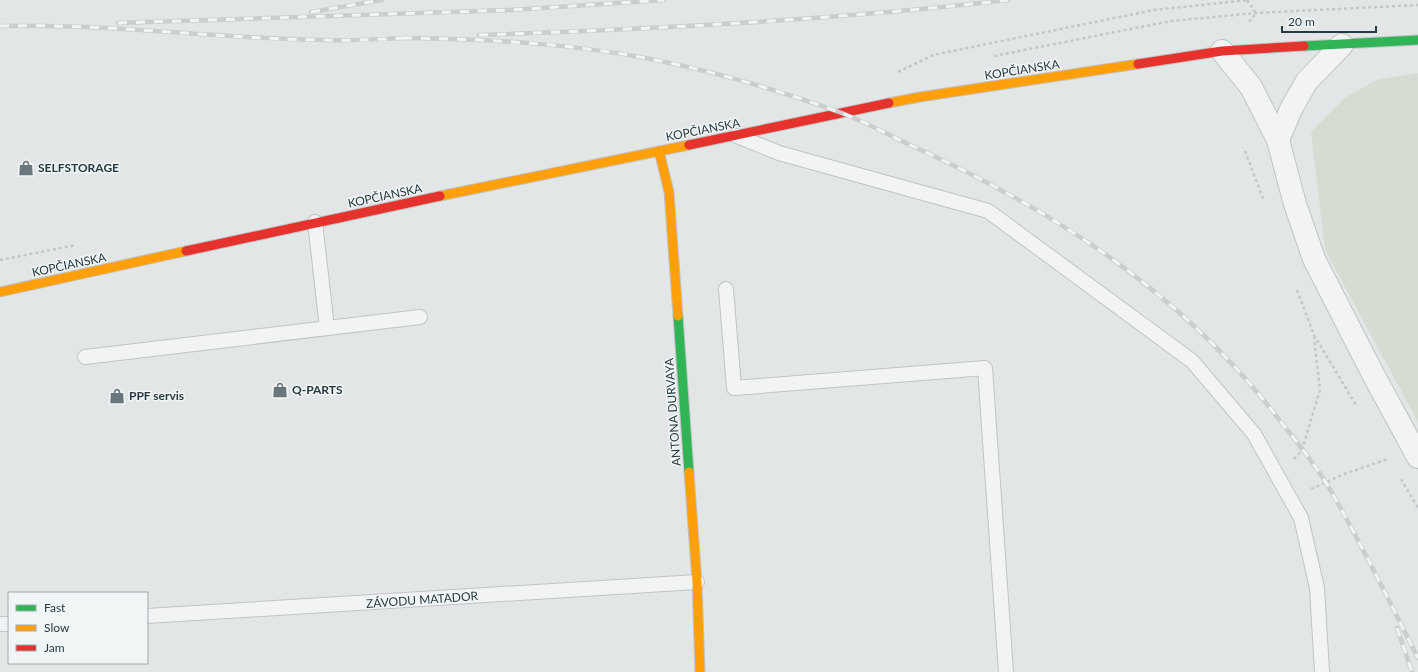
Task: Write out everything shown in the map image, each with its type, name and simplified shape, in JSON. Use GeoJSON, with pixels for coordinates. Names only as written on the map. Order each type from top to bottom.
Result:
{"type":"FeatureCollection","features":[{"type":"Feature","properties":{"kind":"street","name":"KOPČIANSKA"},"geometry":{"type":"LineString","coordinates":[[0,292],[315,222],[920,97],[1222,51],[1418,40]]}},
{"type":"Feature","properties":{"kind":"street"},"geometry":{"type":"LineString","coordinates":[[1278,140],[1291,109],[1307,81],[1342,45]]}},
{"type":"Feature","properties":{"kind":"street"},"geometry":{"type":"LineString","coordinates":[[1222,51],[1251,87],[1278,140],[1295,204],[1314,259],[1374,376],[1418,457]]}},
{"type":"Feature","properties":{"kind":"street","name":"ANTONA DURVAYA"},"geometry":{"type":"LineString","coordinates":[[659,150],[669,192],[697,582],[700,672]]}},
{"type":"Feature","properties":{"kind":"lane"},"geometry":{"type":"LineString","coordinates":[[736,136],[779,153],[988,211],[1192,361],[1254,434],[1301,518],[1317,588],[1322,672]]}},
{"type":"Feature","properties":{"kind":"lane"},"geometry":{"type":"LineString","coordinates":[[315,222],[327,328]]}},
{"type":"Feature","properties":{"kind":"lane"},"geometry":{"type":"LineString","coordinates":[[726,289],[734,388],[985,368],[1006,672]]}},
{"type":"Feature","properties":{"kind":"lane"},"geometry":{"type":"LineString","coordinates":[[85,357],[420,317]]}},
{"type":"Feature","properties":{"kind":"lane","name":"ZÁVODU MATADOR"},"geometry":{"type":"LineString","coordinates":[[148,616],[697,582]]}},
{"type":"Feature","properties":{"kind":"path"},"geometry":{"type":"LineString","coordinates":[[895,73],[933,55],[1154,10],[1248,0]]}},
{"type":"Feature","properties":{"kind":"path"},"geometry":{"type":"LineString","coordinates":[[1277,476],[1302,450],[1320,390],[1314,335]]}},
{"type":"Feature","properties":{"kind":"path"},"geometry":{"type":"LineString","coordinates":[[1290,498],[1344,474],[1389,459]]}},
{"type":"Feature","properties":{"kind":"shaded area"},"geometry":{"type":"Polygon","coordinates":[[[1418,73],[1418,422],[1325,250],[1311,132],[1345,98],[1376,80],[1418,73]]]}},
{"type":"Feature","properties":{"kind":"railway"},"geometry":{"type":"LineString","coordinates":[[311,12],[382,0]]}},
{"type":"Feature","properties":{"kind":"railway"},"geometry":{"type":"LineString","coordinates":[[118,23],[511,10],[664,0]]}},
{"type":"Feature","properties":{"kind":"railway"},"geometry":{"type":"LineString","coordinates":[[479,35],[744,23],[876,13],[1008,0]]}},
{"type":"Feature","properties":{"kind":"railway"},"geometry":{"type":"LineString","coordinates":[[0,26],[82,27],[285,39],[346,40],[407,38]]}},
{"type":"Feature","properties":{"kind":"railway"},"geometry":{"type":"LineString","coordinates":[[403,38],[465,39],[588,49],[650,59],[698,69],[745,82],[816,104],[865,123],[1014,197],[1064,227],[1112,259],[1158,295],[1202,333],[1243,376],[1281,422],[1324,480],[1347,519],[1418,658]]}},
{"type":"Feature","properties":{"kind":"railway"},"geometry":{"type":"LineString","coordinates":[[1397,628],[1412,672]]}},
{"type":"Feature","properties":{"kind":"traffic: fast"},"geometry":{"type":"LineString","coordinates":[[1304,46],[1418,40]]}},
{"type":"Feature","properties":{"kind":"traffic: fast"},"geometry":{"type":"LineString","coordinates":[[678,316],[689,472]]}},
{"type":"Feature","properties":{"kind":"traffic: slow"},"geometry":{"type":"LineString","coordinates":[[889,103],[1138,64]]}},
{"type":"Feature","properties":{"kind":"traffic: slow"},"geometry":{"type":"LineString","coordinates":[[440,196],[689,145]]}},
{"type":"Feature","properties":{"kind":"traffic: slow"},"geometry":{"type":"LineString","coordinates":[[659,151],[669,192],[678,316]]}},
{"type":"Feature","properties":{"kind":"traffic: slow"},"geometry":{"type":"LineString","coordinates":[[0,292],[186,251]]}},
{"type":"Feature","properties":{"kind":"traffic: slow"},"geometry":{"type":"LineString","coordinates":[[689,472],[697,582],[700,672]]}},
{"type":"Feature","properties":{"kind":"traffic: jam"},"geometry":{"type":"LineString","coordinates":[[1138,64],[1222,51],[1304,46]]}},
{"type":"Feature","properties":{"kind":"traffic: jam"},"geometry":{"type":"LineString","coordinates":[[689,145],[889,103]]}},
{"type":"Feature","properties":{"kind":"traffic: jam"},"geometry":{"type":"LineString","coordinates":[[186,251],[440,196]]}},
{"type":"Feature","properties":{"kind":"place","name":"SELFSTORAGE"},"geometry":{"type":"Point","coordinates":[26,168]}},
{"type":"Feature","properties":{"kind":"place","name":"Q-PARTS"},"geometry":{"type":"Point","coordinates":[280,390]}},
{"type":"Feature","properties":{"kind":"place","name":"PPF servis"},"geometry":{"type":"Point","coordinates":[117,396]}}]}
